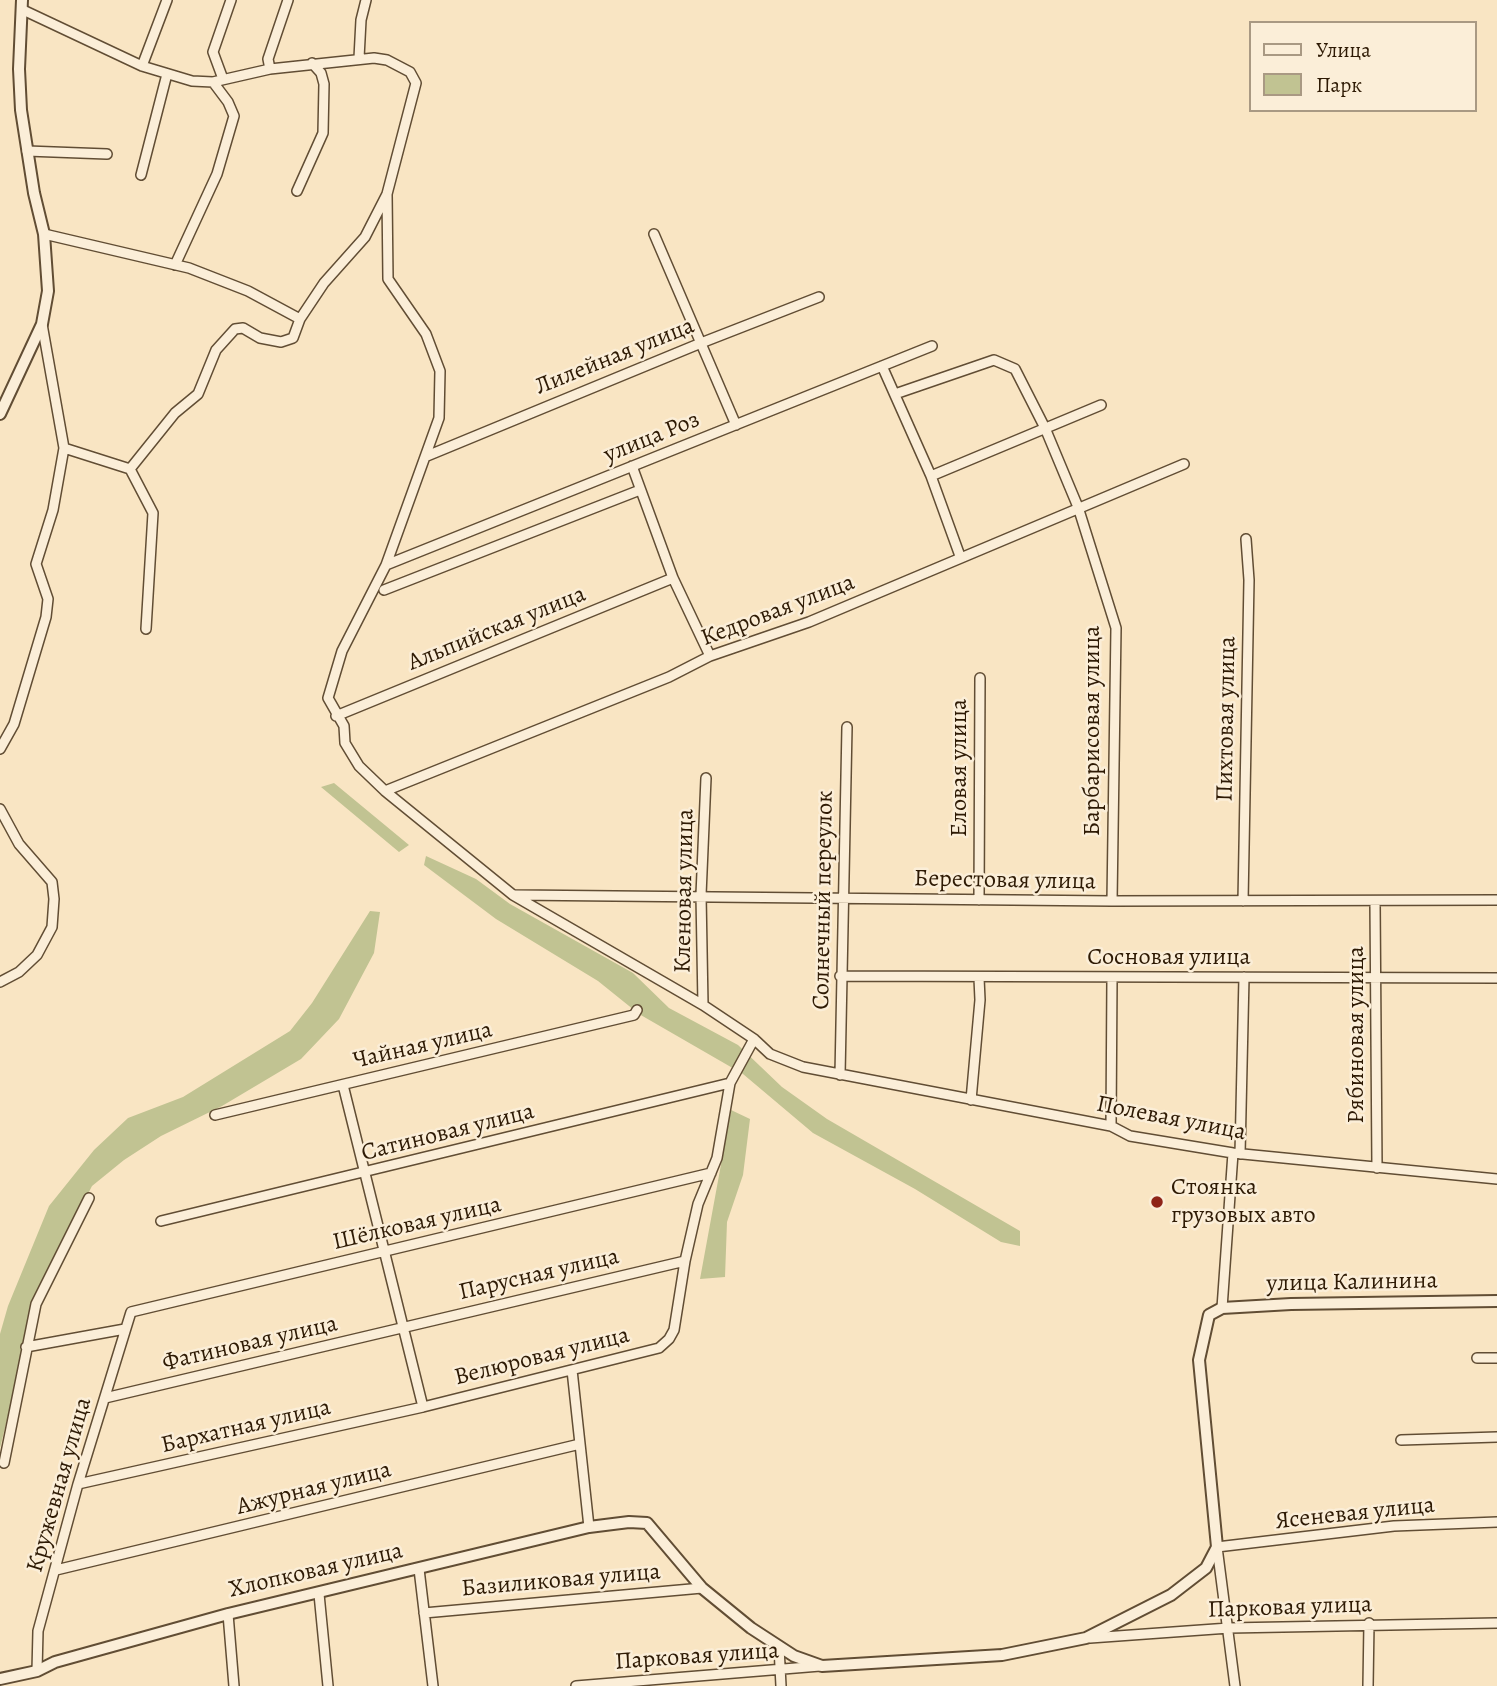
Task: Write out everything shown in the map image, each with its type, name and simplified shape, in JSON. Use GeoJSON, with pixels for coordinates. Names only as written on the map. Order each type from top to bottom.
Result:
{"type":"FeatureCollection","features":[{"type":"Feature","properties":{"kind":"street"},"geometry":{"type":"LineString","coordinates":[[142,66],[167,0]]}},
{"type":"Feature","properties":{"kind":"street"},"geometry":{"type":"LineString","coordinates":[[223,79],[213,52],[231,0]]}},
{"type":"Feature","properties":{"kind":"street"},"geometry":{"type":"LineString","coordinates":[[270,69],[268,59],[288,0]]}},
{"type":"Feature","properties":{"kind":"street"},"geometry":{"type":"LineString","coordinates":[[359,58],[361,19],[366,0]]}},
{"type":"Feature","properties":{"kind":"street"},"geometry":{"type":"LineString","coordinates":[[0,414],[42,324],[48,290],[44,234],[27,151],[19,69],[22,5],[142,66],[192,81],[213,82],[270,69],[359,58],[387,60],[410,72],[416,83],[414,99],[387,194],[365,237],[324,284],[300,319],[293,338],[281,342],[260,338],[243,328],[235,329],[216,350],[198,394],[175,413],[130,469]]}},
{"type":"Feature","properties":{"kind":"street"},"geometry":{"type":"LineString","coordinates":[[297,191],[323,133],[324,83],[321,73],[312,63]]}},
{"type":"Feature","properties":{"kind":"street"},"geometry":{"type":"LineString","coordinates":[[141,175],[167,74]]}},
{"type":"Feature","properties":{"kind":"street"},"geometry":{"type":"LineString","coordinates":[[176,265],[217,173],[234,116],[228,102],[213,82]]}},
{"type":"Feature","properties":{"kind":"street"},"geometry":{"type":"LineString","coordinates":[[27,151],[107,154]]}},
{"type":"Feature","properties":{"kind":"street","name":"Полевая улица"},"geometry":{"type":"LineString","coordinates":[[387,194],[388,279],[426,334],[440,371],[439,418],[386,565],[342,651],[328,698],[344,726],[345,743],[359,766],[385,791],[513,895],[703,1005],[754,1039],[770,1054],[803,1067],[1111,1126],[1130,1136],[1236,1154],[1497,1179]]}},
{"type":"Feature","properties":{"kind":"street"},"geometry":{"type":"LineString","coordinates":[[44,234],[176,265],[248,291],[300,319]]}},
{"type":"Feature","properties":{"kind":"street"},"geometry":{"type":"LineString","coordinates":[[654,234],[736,425]]}},
{"type":"Feature","properties":{"kind":"street","name":"Лилейная улица"},"geometry":{"type":"LineString","coordinates":[[427,456],[819,297]]}},
{"type":"Feature","properties":{"kind":"street"},"geometry":{"type":"LineString","coordinates":[[0,749],[14,724],[46,617],[48,599],[36,564],[53,510],[64,448],[42,324]]}},
{"type":"Feature","properties":{"kind":"street","name":"улица Роз"},"geometry":{"type":"LineString","coordinates":[[386,565],[932,346]]}},
{"type":"Feature","properties":{"kind":"street","name":"Барбарисовая улица"},"geometry":{"type":"LineString","coordinates":[[895,394],[993,360],[1015,369],[1045,428],[1078,507],[1116,628],[1112,901]]}},
{"type":"Feature","properties":{"kind":"street"},"geometry":{"type":"LineString","coordinates":[[882,366],[931,476],[960,555]]}},
{"type":"Feature","properties":{"kind":"street"},"geometry":{"type":"LineString","coordinates":[[931,476],[1101,405]]}},
{"type":"Feature","properties":{"kind":"street"},"geometry":{"type":"LineString","coordinates":[[64,448],[130,469],[153,513],[146,629]]}},
{"type":"Feature","properties":{"kind":"street","name":"Кедровая улица"},"geometry":{"type":"LineString","coordinates":[[385,791],[669,677],[710,656],[808,622],[960,555],[1184,464]]}},
{"type":"Feature","properties":{"kind":"street"},"geometry":{"type":"LineString","coordinates":[[632,466],[673,578],[710,656]]}},
{"type":"Feature","properties":{"kind":"street","name":"улица Роз"},"geometry":{"type":"LineString","coordinates":[[384,590],[640,490]]}},
{"type":"Feature","properties":{"kind":"street","name":"Пихтовая улица"},"geometry":{"type":"LineString","coordinates":[[1243,901],[1248,580],[1245,539]]}},
{"type":"Feature","properties":{"kind":"street","name":"Альпийская улица"},"geometry":{"type":"LineString","coordinates":[[336,716],[673,578]]}},
{"type":"Feature","properties":{"kind":"street","name":"Еловая улица"},"geometry":{"type":"LineString","coordinates":[[979,900],[980,678]]}},
{"type":"Feature","properties":{"kind":"street","name":"Солнечный переулок"},"geometry":{"type":"LineString","coordinates":[[840,1075],[847,727]]}},
{"type":"Feature","properties":{"kind":"street","name":"Кленовая улица"},"geometry":{"type":"LineString","coordinates":[[703,1005],[701,895],[706,778]]}},
{"type":"Feature","properties":{"kind":"street"},"geometry":{"type":"LineString","coordinates":[[0,809],[19,844],[52,882],[52,928],[37,954],[19,972],[0,982]]}},
{"type":"Feature","properties":{"kind":"street","name":"Берестовая улица"},"geometry":{"type":"LineString","coordinates":[[513,895],[1112,901],[1497,900]]}},
{"type":"Feature","properties":{"kind":"street","name":"Рябиновая улица"},"geometry":{"type":"LineString","coordinates":[[1375,902],[1377,1168]]}},
{"type":"Feature","properties":{"kind":"street","name":"Сосновая улица"},"geometry":{"type":"LineString","coordinates":[[840,976],[1497,978]]}},
{"type":"Feature","properties":{"kind":"street"},"geometry":{"type":"LineString","coordinates":[[1222,1308],[1236,1154],[1244,977]]}},
{"type":"Feature","properties":{"kind":"street"},"geometry":{"type":"LineString","coordinates":[[971,1100],[980,1000],[979,978]]}},
{"type":"Feature","properties":{"kind":"street"},"geometry":{"type":"LineString","coordinates":[[1111,1126],[1112,978]]}},
{"type":"Feature","properties":{"kind":"street","name":"Чайная улица"},"geometry":{"type":"LineString","coordinates":[[215,1115],[634,1015],[637,1010]]}},
{"type":"Feature","properties":{"kind":"street"},"geometry":{"type":"LineString","coordinates":[[685,1261],[698,1204],[717,1158],[730,1083],[739,1072],[754,1039]]}},
{"type":"Feature","properties":{"kind":"street","name":"Сатиновая улица"},"geometry":{"type":"LineString","coordinates":[[160,1221],[365,1174],[730,1083]]}},
{"type":"Feature","properties":{"kind":"street"},"geometry":{"type":"LineString","coordinates":[[343,1085],[423,1407]]}},
{"type":"Feature","properties":{"kind":"street","name":"Шёлковая улица"},"geometry":{"type":"LineString","coordinates":[[131,1312],[711,1173]]}},
{"type":"Feature","properties":{"kind":"street"},"geometry":{"type":"LineString","coordinates":[[4,1463],[36,1304],[89,1198]]}},
{"type":"Feature","properties":{"kind":"street","name":"Парусная улица"},"geometry":{"type":"LineString","coordinates":[[403,1328],[685,1261]]}},
{"type":"Feature","properties":{"kind":"street","name":"Велюровая улица"},"geometry":{"type":"LineString","coordinates":[[423,1407],[659,1348],[669,1339],[674,1329],[685,1261]]}},
{"type":"Feature","properties":{"kind":"street","name":"улица Калинина"},"geometry":{"type":"LineString","coordinates":[[1217,1547],[1199,1360],[1209,1315],[1222,1308],[1497,1301]]}},
{"type":"Feature","properties":{"kind":"street","name":"Кружевная улица"},"geometry":{"type":"LineString","coordinates":[[37,1671],[38,1631],[78,1485],[131,1312]]}},
{"type":"Feature","properties":{"kind":"street","name":"Фатиновая улица"},"geometry":{"type":"LineString","coordinates":[[105,1398],[403,1328]]}},
{"type":"Feature","properties":{"kind":"street"},"geometry":{"type":"LineString","coordinates":[[26,1347],[125,1329]]}},
{"type":"Feature","properties":{"kind":"street"},"geometry":{"type":"LineString","coordinates":[[1477,1358],[1497,1358]]}},
{"type":"Feature","properties":{"kind":"street"},"geometry":{"type":"LineString","coordinates":[[572,1370],[589,1527]]}},
{"type":"Feature","properties":{"kind":"street","name":"Бархатная улица"},"geometry":{"type":"LineString","coordinates":[[78,1485],[423,1407]]}},
{"type":"Feature","properties":{"kind":"street"},"geometry":{"type":"LineString","coordinates":[[1401,1440],[1497,1437]]}},
{"type":"Feature","properties":{"kind":"street","name":"Ажурная улица"},"geometry":{"type":"LineString","coordinates":[[56,1570],[580,1444]]}},
{"type":"Feature","properties":{"kind":"street","name":"Ясеневая улица"},"geometry":{"type":"LineString","coordinates":[[1217,1547],[1394,1526],[1497,1522]]}},
{"type":"Feature","properties":{"kind":"street","name":"Хлопковая улица"},"geometry":{"type":"LineString","coordinates":[[0,1679],[37,1671],[55,1662],[228,1614],[589,1527],[647,1523],[702,1588]]}},
{"type":"Feature","properties":{"kind":"street"},"geometry":{"type":"LineString","coordinates":[[1217,1547],[1235,1686]]}},
{"type":"Feature","properties":{"kind":"street"},"geometry":{"type":"LineString","coordinates":[[702,1588],[779,1647],[822,1666],[1002,1655],[1086,1638],[1171,1595],[1206,1568],[1217,1547]]}},
{"type":"Feature","properties":{"kind":"street"},"geometry":{"type":"LineString","coordinates":[[419,1569],[433,1686]]}},
{"type":"Feature","properties":{"kind":"street","name":"Базиликовая улица"},"geometry":{"type":"LineString","coordinates":[[424,1613],[702,1588]]}},
{"type":"Feature","properties":{"kind":"street"},"geometry":{"type":"LineString","coordinates":[[319,1594],[328,1686]]}},
{"type":"Feature","properties":{"kind":"street"},"geometry":{"type":"LineString","coordinates":[[228,1614],[234,1686]]}},
{"type":"Feature","properties":{"kind":"street"},"geometry":{"type":"LineString","coordinates":[[1368,1686],[1369,1623]]}},
{"type":"Feature","properties":{"kind":"street","name":"Парковая улица"},"geometry":{"type":"LineString","coordinates":[[1086,1638],[1229,1628],[1369,1623],[1497,1623]]}},
{"type":"Feature","properties":{"kind":"street"},"geometry":{"type":"LineString","coordinates":[[779,1647],[781,1686]]}},
{"type":"Feature","properties":{"kind":"street","name":"Парковая улица"},"geometry":{"type":"LineString","coordinates":[[576,1686],[822,1666]]}},
{"type":"Feature","properties":{"kind":"green space"},"geometry":{"type":"Polygon","coordinates":[[[334,783],[409,845],[399,852],[321,787],[334,783]]]}},
{"type":"Feature","properties":{"kind":"green space"},"geometry":{"type":"Polygon","coordinates":[[[426,856],[476,879],[510,904],[633,973],[669,1008],[738,1045],[782,1087],[827,1119],[1020,1231],[1020,1246],[1001,1242],[915,1189],[813,1133],[743,1074],[639,1014],[598,981],[496,919],[424,865],[426,856]]]}},
{"type":"Feature","properties":{"kind":"green space"},"geometry":{"type":"Polygon","coordinates":[[[370,911],[380,912],[374,953],[339,1019],[301,1059],[222,1106],[161,1136],[124,1160],[92,1186],[39,1290],[0,1448],[0,1334],[8,1306],[49,1206],[94,1150],[128,1118],[183,1097],[290,1031],[312,1003],[370,911]]]}},
{"type":"Feature","properties":{"kind":"green space"},"geometry":{"type":"Polygon","coordinates":[[[731,1110],[750,1119],[743,1175],[727,1222],[725,1277],[700,1279],[731,1110]]]}},
{"type":"Feature","properties":{"kind":"place","name":"Стоянка грузовых авто"},"geometry":{"type":"Point","coordinates":[1157,1202]}}]}
